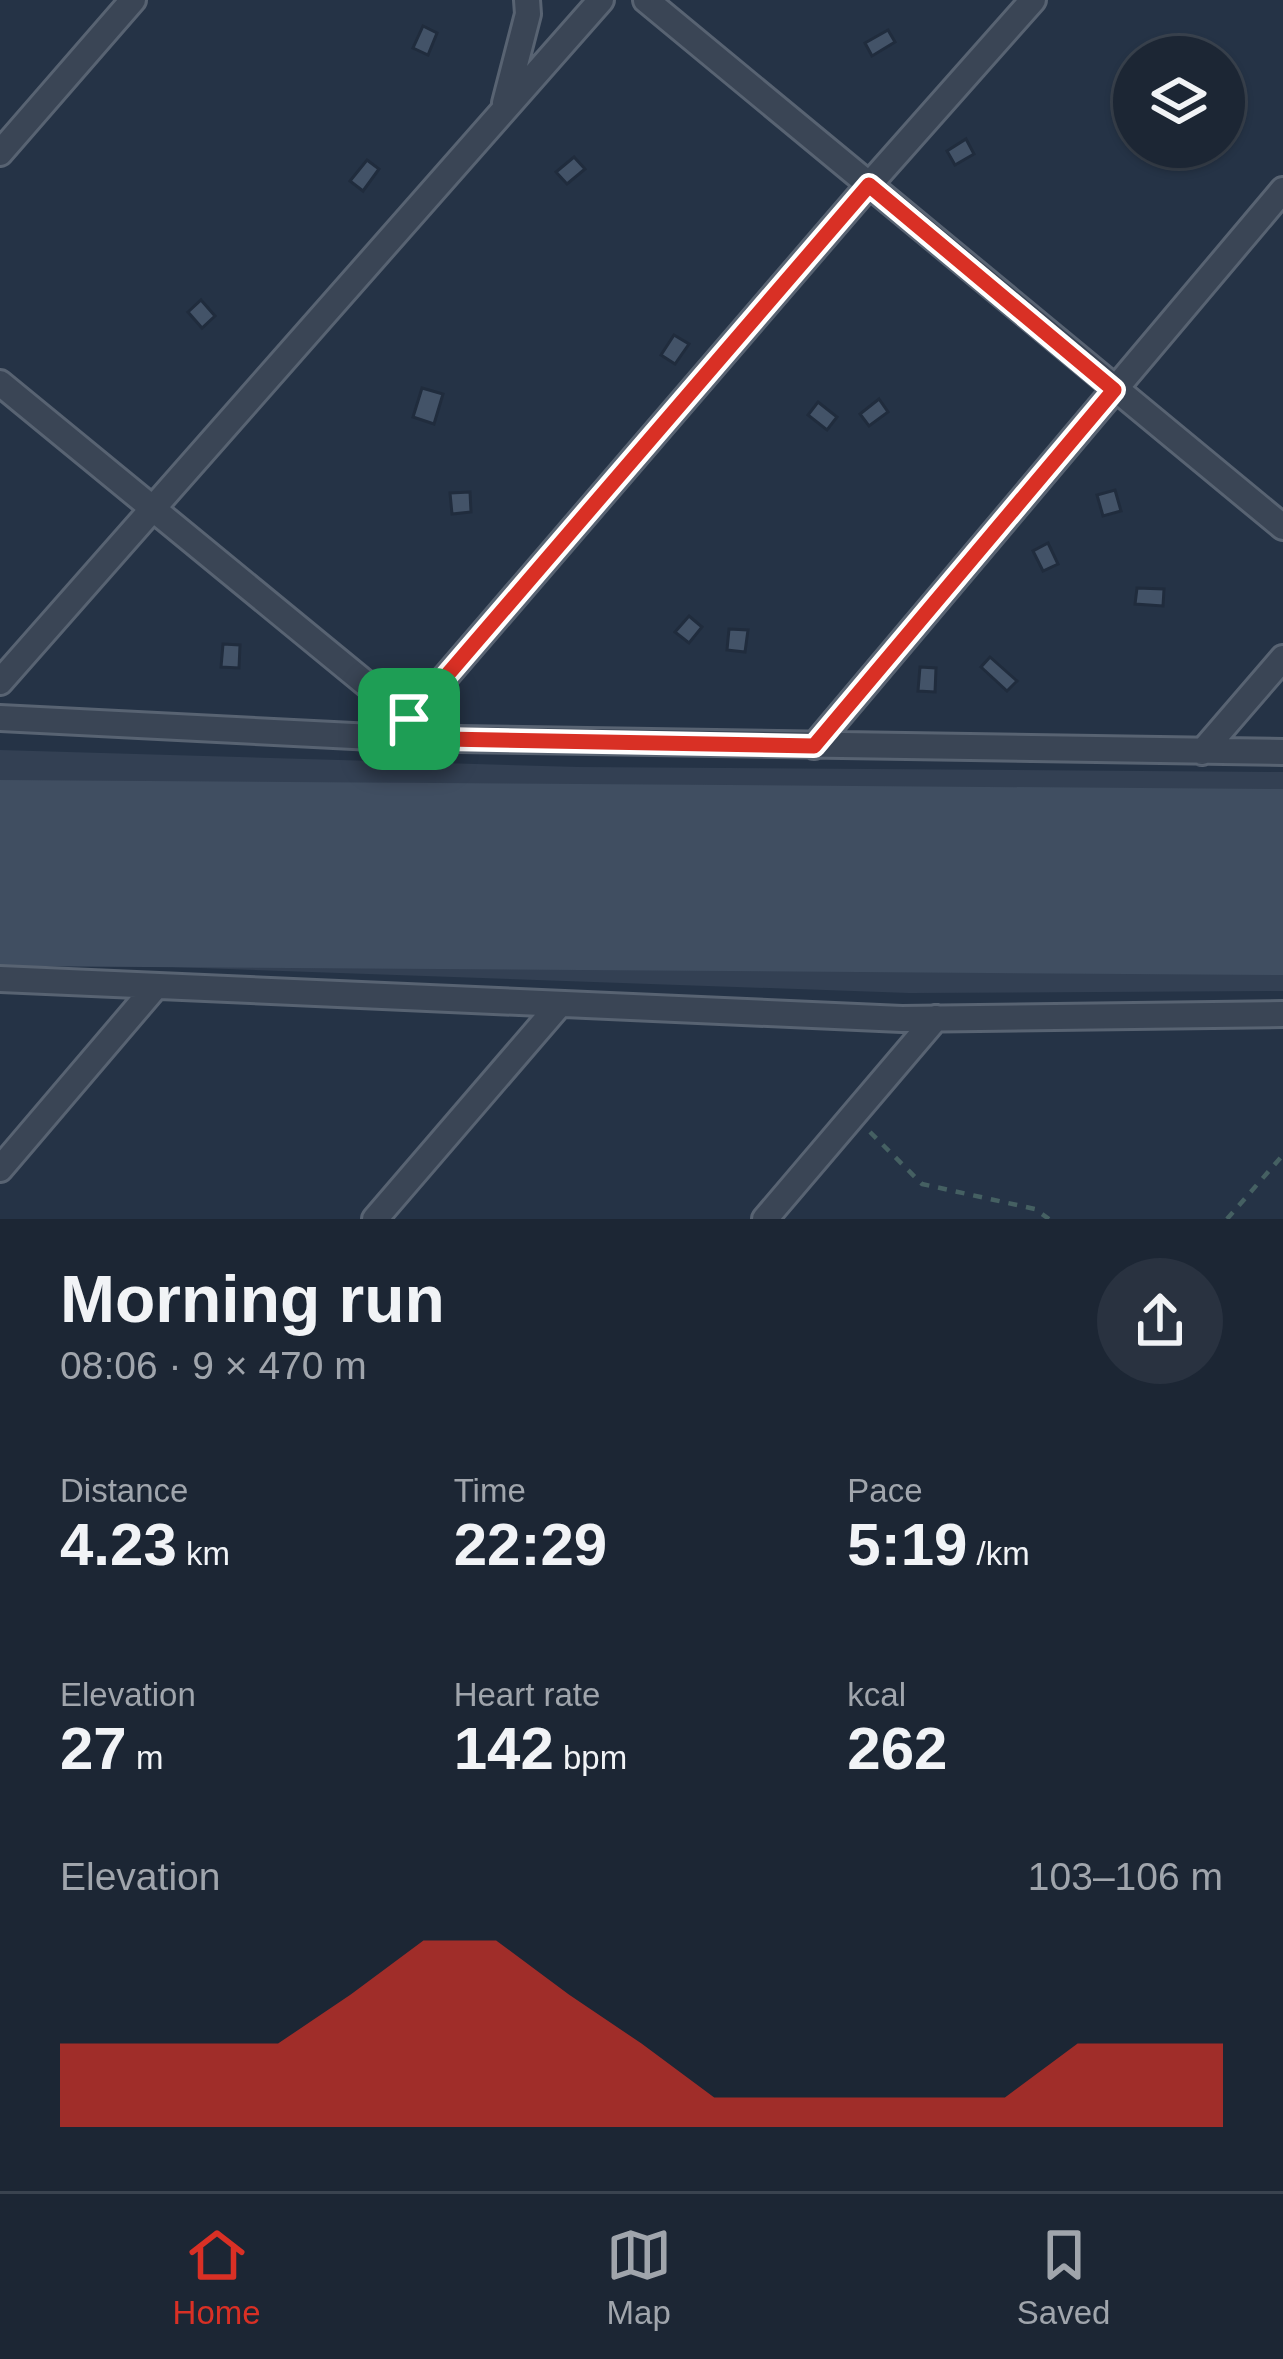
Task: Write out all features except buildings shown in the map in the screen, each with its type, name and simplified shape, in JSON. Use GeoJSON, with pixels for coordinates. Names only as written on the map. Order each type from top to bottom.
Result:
{"type":"FeatureCollection","features":[{"type":"Feature","properties":{"kind":"street"},"geometry":{"type":"LineString","coordinates":[[0,153],[133,0]]}},
{"type":"Feature","properties":{"kind":"street"},"geometry":{"type":"LineString","coordinates":[[503,111],[528,14],[526,0]]}},
{"type":"Feature","properties":{"kind":"street"},"geometry":{"type":"LineString","coordinates":[[0,682],[601,0]]}},
{"type":"Feature","properties":{"kind":"street"},"geometry":{"type":"LineString","coordinates":[[646,0],[1283,527]]}},
{"type":"Feature","properties":{"kind":"street"},"geometry":{"type":"LineString","coordinates":[[401,729],[1033,0]]}},
{"type":"Feature","properties":{"kind":"street"},"geometry":{"type":"LineString","coordinates":[[814,746],[1283,190]]}},
{"type":"Feature","properties":{"kind":"street"},"geometry":{"type":"LineString","coordinates":[[0,383],[153,508],[401,729]]}},
{"type":"Feature","properties":{"kind":"street"},"geometry":{"type":"LineString","coordinates":[[1202,752],[1283,658]]}},
{"type":"Feature","properties":{"kind":"street"},"geometry":{"type":"LineString","coordinates":[[0,718],[814,746],[1283,752]]}},
{"type":"Feature","properties":{"kind":"street"},"geometry":{"type":"LineString","coordinates":[[0,979],[936,1018],[1283,1014]]}},
{"type":"Feature","properties":{"kind":"street"},"geometry":{"type":"LineString","coordinates":[[0,1169],[156,986]]}},
{"type":"Feature","properties":{"kind":"street"},"geometry":{"type":"LineString","coordinates":[[375,1219],[560,1004]]}},
{"type":"Feature","properties":{"kind":"street"},"geometry":{"type":"LineString","coordinates":[[765,1219],[936,1018]]}},
{"type":"Feature","properties":{"kind":"path"},"geometry":{"type":"LineString","coordinates":[[853,1115],[922,1184],[1035,1209],[1049,1219]]}},
{"type":"Feature","properties":{"kind":"path"},"geometry":{"type":"LineString","coordinates":[[1227,1219],[1283,1155]]}},
{"type":"Feature","properties":{"kind":"shaded area"},"geometry":{"type":"Polygon","coordinates":[[[0,750],[578,767],[1283,772],[1283,991],[909,993],[0,961],[0,750]]]}},
{"type":"Feature","properties":{"kind":"runway"},"geometry":{"type":"LineString","coordinates":[[0,873],[1283,882]]}},
{"type":"Feature","properties":{"kind":"route"},"geometry":{"type":"LineString","coordinates":[[869,185],[1114,390],[814,746],[393,738],[409,719],[869,185]]}}]}
